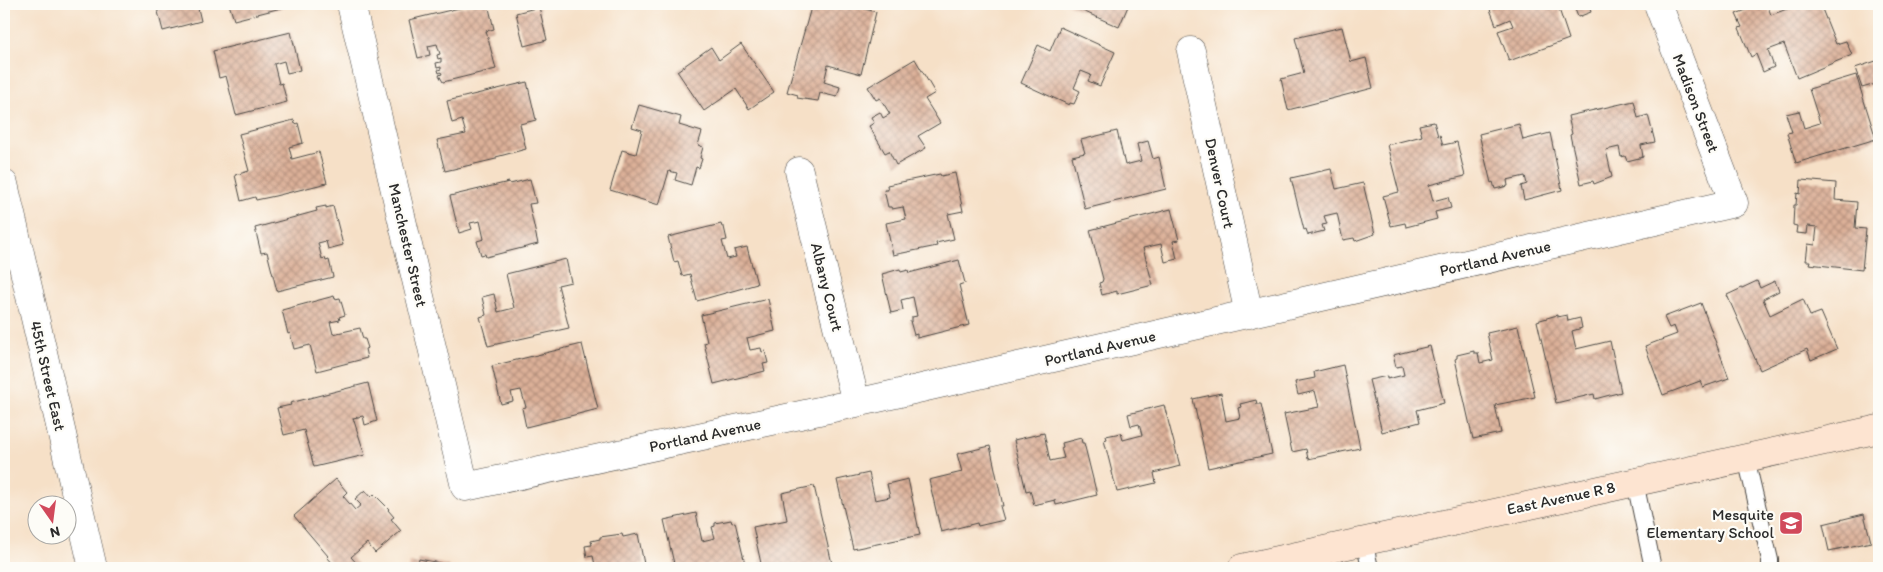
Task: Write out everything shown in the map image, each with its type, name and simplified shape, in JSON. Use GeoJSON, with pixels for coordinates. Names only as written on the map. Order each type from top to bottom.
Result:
{"type":"FeatureCollection","features":[{"type":"Feature","properties":{"kind":"street","name":"Manchester Street"},"geometry":{"type":"LineString","coordinates":[[350,4],[465,487]]}},
{"type":"Feature","properties":{"kind":"street","name":"Madison Street"},"geometry":{"type":"LineString","coordinates":[[1658,4],[1734,203]]}},
{"type":"Feature","properties":{"kind":"street","name":"Denver Court"},"geometry":{"type":"LineString","coordinates":[[1191,51],[1249,314]]}},
{"type":"Feature","properties":{"kind":"street","name":"Albany Court"},"geometry":{"type":"LineString","coordinates":[[799,171],[856,403]]}},
{"type":"Feature","properties":{"kind":"street","name":"45th Street East"},"geometry":{"type":"LineString","coordinates":[[4,184],[93,568]]}},
{"type":"Feature","properties":{"kind":"street","name":"Portland Avenue"},"geometry":{"type":"LineString","coordinates":[[465,487],[856,403],[1734,203]]}},
{"type":"Feature","properties":{"kind":"street","name":"East Avenue R 8"},"geometry":{"type":"LineString","coordinates":[[1242,568],[1879,429]]}},
{"type":"Feature","properties":{"kind":"lane"},"geometry":{"type":"LineString","coordinates":[[1746,458],[1770,560],[1770,568]]}},
{"type":"Feature","properties":{"kind":"lane"},"geometry":{"type":"LineString","coordinates":[[1635,482],[1653,568]]}},
{"type":"Feature","properties":{"kind":"lane"},"geometry":{"type":"LineString","coordinates":[[1364,542],[1370,568]]}},
{"type":"Feature","properties":{"kind":"building"},"geometry":{"type":"Polygon","coordinates":[[[156,4],[197,4],[201,21],[163,31],[156,4]]]}},
{"type":"Feature","properties":{"kind":"building"},"geometry":{"type":"Polygon","coordinates":[[[229,4],[284,4],[285,7],[234,20],[229,4]]]}},
{"type":"Feature","properties":{"kind":"building"},"geometry":{"type":"Polygon","coordinates":[[[476,4],[488,4],[494,29],[486,31],[496,69],[443,82],[439,75],[442,74],[438,70],[441,67],[437,68],[436,63],[441,62],[441,58],[438,59],[437,55],[440,54],[437,44],[428,46],[430,55],[418,58],[409,20],[476,4]]]}},
{"type":"Feature","properties":{"kind":"building"},"geometry":{"type":"Polygon","coordinates":[[[812,4],[847,4],[876,12],[861,74],[828,65],[824,82],[840,87],[837,97],[820,93],[818,101],[797,98],[798,95],[787,92],[812,4]]]}},
{"type":"Feature","properties":{"kind":"building"},"geometry":{"type":"Polygon","coordinates":[[[1067,4],[1129,4],[1119,27],[1067,4]]]}},
{"type":"Feature","properties":{"kind":"building"},"geometry":{"type":"Polygon","coordinates":[[[1488,4],[1562,4],[1558,6],[1569,39],[1509,61],[1498,31],[1513,26],[1510,19],[1496,25],[1488,4]]]}},
{"type":"Feature","properties":{"kind":"building"},"geometry":{"type":"Polygon","coordinates":[[[1573,4],[1588,4],[1591,12],[1578,17],[1573,4]]]}},
{"type":"Feature","properties":{"kind":"building"},"geometry":{"type":"Polygon","coordinates":[[[1761,4],[1767,4],[1771,15],[1800,4],[1820,4],[1836,44],[1846,41],[1852,55],[1797,78],[1784,44],[1768,50],[1774,67],[1763,72],[1756,54],[1751,57],[1739,28],[1742,27],[1736,14],[1761,4]]]}},
{"type":"Feature","properties":{"kind":"building"},"geometry":{"type":"Polygon","coordinates":[[[539,7],[547,40],[524,46],[516,13],[539,7]]]}},
{"type":"Feature","properties":{"kind":"building"},"geometry":{"type":"Polygon","coordinates":[[[1060,27],[1115,52],[1100,86],[1088,81],[1091,75],[1081,71],[1074,88],[1080,91],[1074,104],[1070,103],[1069,105],[1021,83],[1038,45],[1050,51],[1060,27]]]}},
{"type":"Feature","properties":{"kind":"building"},"geometry":{"type":"Polygon","coordinates":[[[1342,27],[1351,62],[1366,58],[1373,88],[1288,110],[1281,79],[1304,73],[1295,38],[1342,27]]]}},
{"type":"Feature","properties":{"kind":"building"},"geometry":{"type":"Polygon","coordinates":[[[291,32],[300,70],[287,73],[284,61],[274,64],[279,84],[282,83],[287,102],[236,115],[226,76],[219,78],[213,51],[291,32]]]}},
{"type":"Feature","properties":{"kind":"building"},"geometry":{"type":"Polygon","coordinates":[[[741,44],[774,92],[749,109],[736,89],[704,111],[677,71],[711,47],[719,60],[741,44]]]}},
{"type":"Feature","properties":{"kind":"building"},"geometry":{"type":"Polygon","coordinates":[[[915,59],[935,93],[925,99],[940,123],[918,136],[926,148],[896,165],[889,151],[885,153],[869,126],[874,123],[871,117],[880,112],[883,118],[890,114],[880,98],[876,100],[868,87],[915,59]]]}},
{"type":"Feature","properties":{"kind":"building"},"geometry":{"type":"Polygon","coordinates":[[[1879,60],[1879,83],[1862,88],[1855,68],[1879,60]]]}},
{"type":"Feature","properties":{"kind":"building"},"geometry":{"type":"Polygon","coordinates":[[[1856,75],[1876,139],[1796,163],[1787,133],[1792,132],[1786,114],[1799,111],[1804,128],[1820,123],[1809,89],[1856,75]]]}},
{"type":"Feature","properties":{"kind":"building"},"geometry":{"type":"Polygon","coordinates":[[[527,82],[536,120],[520,124],[526,149],[496,157],[496,159],[445,171],[437,140],[466,134],[462,120],[452,123],[447,101],[527,82]]]}},
{"type":"Feature","properties":{"kind":"building"},"geometry":{"type":"Polygon","coordinates":[[[1634,101],[1638,118],[1648,115],[1655,142],[1641,145],[1643,157],[1627,161],[1625,156],[1621,157],[1619,147],[1606,150],[1612,177],[1594,184],[1593,181],[1581,184],[1570,135],[1572,134],[1568,116],[1634,101]]]}},
{"type":"Feature","properties":{"kind":"building"},"geometry":{"type":"Polygon","coordinates":[[[639,105],[681,117],[679,125],[702,132],[698,145],[703,147],[700,158],[702,159],[699,168],[696,167],[691,185],[675,180],[677,173],[669,171],[659,205],[610,190],[622,150],[636,154],[642,130],[632,127],[639,105]]]}},
{"type":"Feature","properties":{"kind":"building"},"geometry":{"type":"Polygon","coordinates":[[[294,120],[295,124],[298,123],[303,143],[289,147],[292,159],[319,152],[327,183],[256,200],[255,197],[241,201],[235,175],[249,171],[239,134],[294,120]]]}},
{"type":"Feature","properties":{"kind":"building"},"geometry":{"type":"Polygon","coordinates":[[[1434,122],[1443,145],[1457,142],[1465,176],[1429,185],[1433,201],[1448,197],[1451,208],[1435,212],[1437,219],[1406,227],[1405,223],[1391,226],[1383,196],[1399,192],[1387,145],[1422,136],[1419,125],[1434,122]]]}},
{"type":"Feature","properties":{"kind":"building"},"geometry":{"type":"Polygon","coordinates":[[[1519,124],[1523,140],[1550,133],[1562,190],[1524,200],[1521,186],[1527,184],[1525,176],[1507,180],[1508,186],[1495,189],[1493,182],[1491,183],[1479,134],[1519,124]]]}},
{"type":"Feature","properties":{"kind":"building"},"geometry":{"type":"Polygon","coordinates":[[[1117,131],[1125,165],[1141,161],[1137,144],[1148,141],[1153,159],[1159,157],[1166,189],[1085,209],[1072,156],[1085,153],[1081,140],[1117,131]]]}},
{"type":"Feature","properties":{"kind":"building"},"geometry":{"type":"Polygon","coordinates":[[[1331,169],[1336,189],[1363,183],[1375,234],[1355,241],[1354,238],[1343,240],[1337,213],[1324,216],[1327,224],[1322,225],[1324,231],[1308,235],[1306,229],[1304,230],[1291,178],[1331,169]]]}},
{"type":"Feature","properties":{"kind":"building"},"geometry":{"type":"Polygon","coordinates":[[[955,173],[963,211],[948,214],[954,239],[936,243],[937,246],[893,255],[886,223],[906,219],[903,207],[892,209],[888,207],[884,190],[888,190],[887,185],[940,174],[941,176],[955,173]]]}},
{"type":"Feature","properties":{"kind":"building"},"geometry":{"type":"Polygon","coordinates":[[[530,179],[536,203],[529,204],[538,244],[486,257],[485,254],[481,255],[477,241],[484,239],[480,221],[470,223],[472,229],[459,233],[450,196],[530,179]]]}},
{"type":"Feature","properties":{"kind":"building"},"geometry":{"type":"Polygon","coordinates":[[[1801,180],[1836,183],[1835,200],[1857,202],[1855,228],[1866,229],[1862,270],[1809,264],[1810,261],[1806,261],[1808,244],[1815,245],[1817,227],[1808,226],[1807,234],[1796,233],[1797,226],[1793,225],[1794,205],[1796,205],[1797,193],[1800,194],[1801,180]]]}},
{"type":"Feature","properties":{"kind":"building"},"geometry":{"type":"Polygon","coordinates":[[[326,206],[326,208],[333,206],[343,245],[328,249],[326,241],[318,243],[322,259],[329,260],[333,277],[277,291],[267,252],[261,253],[255,228],[317,211],[316,208],[326,206]]]}},
{"type":"Feature","properties":{"kind":"building"},"geometry":{"type":"Polygon","coordinates":[[[1171,209],[1179,240],[1173,241],[1177,259],[1165,262],[1161,244],[1143,248],[1153,285],[1117,294],[1117,291],[1102,295],[1099,283],[1103,279],[1090,230],[1171,209]]]}},
{"type":"Feature","properties":{"kind":"building"},"geometry":{"type":"Polygon","coordinates":[[[721,224],[724,227],[727,240],[722,241],[727,259],[736,257],[734,250],[747,247],[757,284],[697,301],[690,274],[682,276],[678,261],[674,262],[668,237],[721,224]]]}},
{"type":"Feature","properties":{"kind":"building"},"geometry":{"type":"Polygon","coordinates":[[[566,259],[571,282],[558,285],[569,328],[488,346],[480,317],[486,315],[482,297],[494,294],[498,312],[514,308],[506,274],[566,259]]]}},
{"type":"Feature","properties":{"kind":"building"},"geometry":{"type":"Polygon","coordinates":[[[959,260],[965,283],[959,285],[969,325],[917,338],[917,334],[914,335],[910,321],[912,321],[912,317],[917,316],[913,297],[901,300],[903,310],[891,313],[882,274],[900,269],[901,272],[908,270],[909,273],[959,260]]]}},
{"type":"Feature","properties":{"kind":"building"},"geometry":{"type":"Polygon","coordinates":[[[1757,281],[1760,288],[1775,281],[1779,291],[1763,299],[1770,315],[1803,299],[1810,316],[1821,312],[1837,349],[1811,360],[1807,349],[1760,370],[1727,295],[1757,281]]]}},
{"type":"Feature","properties":{"kind":"building"},"geometry":{"type":"Polygon","coordinates":[[[334,296],[335,299],[340,298],[345,315],[339,317],[340,320],[330,322],[333,334],[360,328],[368,348],[365,349],[367,358],[317,371],[310,345],[294,349],[282,310],[334,296]]]}},
{"type":"Feature","properties":{"kind":"building"},"geometry":{"type":"Polygon","coordinates":[[[768,299],[775,331],[747,338],[750,350],[761,348],[762,352],[765,351],[768,363],[763,364],[765,371],[714,384],[704,343],[707,342],[701,315],[768,299]]]}},
{"type":"Feature","properties":{"kind":"building"},"geometry":{"type":"Polygon","coordinates":[[[1701,303],[1729,378],[1703,387],[1700,381],[1663,395],[1645,346],[1677,334],[1674,326],[1669,328],[1664,317],[1701,303]]]}},
{"type":"Feature","properties":{"kind":"building"},"geometry":{"type":"Polygon","coordinates":[[[1557,315],[1557,317],[1567,315],[1568,321],[1580,318],[1582,328],[1572,331],[1576,349],[1610,341],[1621,392],[1595,399],[1594,394],[1556,403],[1537,321],[1557,315]]]}},
{"type":"Feature","properties":{"kind":"building"},"geometry":{"type":"Polygon","coordinates":[[[1518,326],[1535,397],[1495,405],[1501,433],[1473,439],[1455,359],[1457,355],[1474,351],[1474,353],[1478,353],[1480,363],[1493,360],[1487,333],[1518,326]]]}},
{"type":"Feature","properties":{"kind":"building"},"geometry":{"type":"Polygon","coordinates":[[[582,344],[598,409],[526,427],[522,408],[526,407],[521,390],[511,392],[513,401],[501,404],[492,366],[582,344]]]}},
{"type":"Feature","properties":{"kind":"building"},"geometry":{"type":"Polygon","coordinates":[[[1430,346],[1444,403],[1417,410],[1420,422],[1382,432],[1369,380],[1387,376],[1387,379],[1404,375],[1402,366],[1396,367],[1393,355],[1430,346]]]}},
{"type":"Feature","properties":{"kind":"building"},"geometry":{"type":"Polygon","coordinates":[[[1343,365],[1360,448],[1308,459],[1306,449],[1292,452],[1284,414],[1319,407],[1315,391],[1298,395],[1295,382],[1315,378],[1314,372],[1343,365]]]}},
{"type":"Feature","properties":{"kind":"building"},"geometry":{"type":"Polygon","coordinates":[[[368,383],[377,421],[365,425],[363,416],[353,418],[365,455],[314,467],[304,430],[284,435],[277,408],[368,383]]]}},
{"type":"Feature","properties":{"kind":"building"},"geometry":{"type":"Polygon","coordinates":[[[1221,393],[1226,421],[1240,418],[1238,408],[1241,407],[1240,404],[1256,400],[1257,404],[1261,404],[1272,454],[1208,468],[1193,399],[1221,393]]]}},
{"type":"Feature","properties":{"kind":"building"},"geometry":{"type":"Polygon","coordinates":[[[1164,405],[1180,466],[1154,473],[1156,483],[1117,492],[1104,440],[1107,439],[1106,436],[1121,433],[1123,440],[1142,435],[1139,424],[1131,426],[1128,414],[1164,405]]]}},
{"type":"Feature","properties":{"kind":"building"},"geometry":{"type":"Polygon","coordinates":[[[1044,433],[1050,461],[1064,458],[1061,448],[1063,447],[1062,443],[1081,438],[1082,443],[1084,443],[1097,495],[1056,505],[1055,500],[1034,505],[1030,490],[1026,491],[1014,440],[1044,433]]]}},
{"type":"Feature","properties":{"kind":"building"},"geometry":{"type":"Polygon","coordinates":[[[990,446],[1003,506],[1000,506],[1004,520],[978,526],[977,523],[941,532],[929,480],[962,472],[957,454],[990,446]]]}},
{"type":"Feature","properties":{"kind":"building"},"geometry":{"type":"Polygon","coordinates":[[[869,473],[875,500],[890,497],[887,484],[908,479],[920,535],[853,549],[837,480],[869,473]]]}},
{"type":"Feature","properties":{"kind":"building"},"geometry":{"type":"Polygon","coordinates":[[[336,479],[347,492],[343,496],[355,510],[361,505],[355,499],[365,490],[371,497],[374,494],[389,509],[394,517],[391,519],[401,531],[375,553],[367,543],[351,557],[359,568],[336,567],[294,516],[336,479]]]}},
{"type":"Feature","properties":{"kind":"building"},"geometry":{"type":"Polygon","coordinates":[[[814,486],[833,568],[762,568],[753,527],[787,520],[782,493],[814,486]]]}},
{"type":"Feature","properties":{"kind":"building"},"geometry":{"type":"Polygon","coordinates":[[[696,513],[702,541],[715,538],[712,527],[715,526],[715,523],[731,520],[732,523],[735,522],[746,568],[675,568],[664,520],[696,513]]]}},
{"type":"Feature","properties":{"kind":"building"},"geometry":{"type":"Polygon","coordinates":[[[1864,514],[1871,542],[1829,551],[1823,524],[1864,514]]]}},
{"type":"Feature","properties":{"kind":"building"},"geometry":{"type":"Polygon","coordinates":[[[622,534],[623,537],[638,534],[644,564],[631,568],[584,568],[595,565],[593,556],[587,557],[585,546],[592,545],[591,541],[600,539],[600,537],[622,534]]]}},
{"type":"Feature","properties":{"kind":"building"},"geometry":{"type":"Polygon","coordinates":[[[419,559],[440,563],[449,566],[449,568],[409,568],[410,562],[418,564],[419,559]]]}},
{"type":"Feature","properties":{"kind":"place","name":"Mesquite Elementary School"},"geometry":{"type":"Point","coordinates":[1791,523]}}]}
